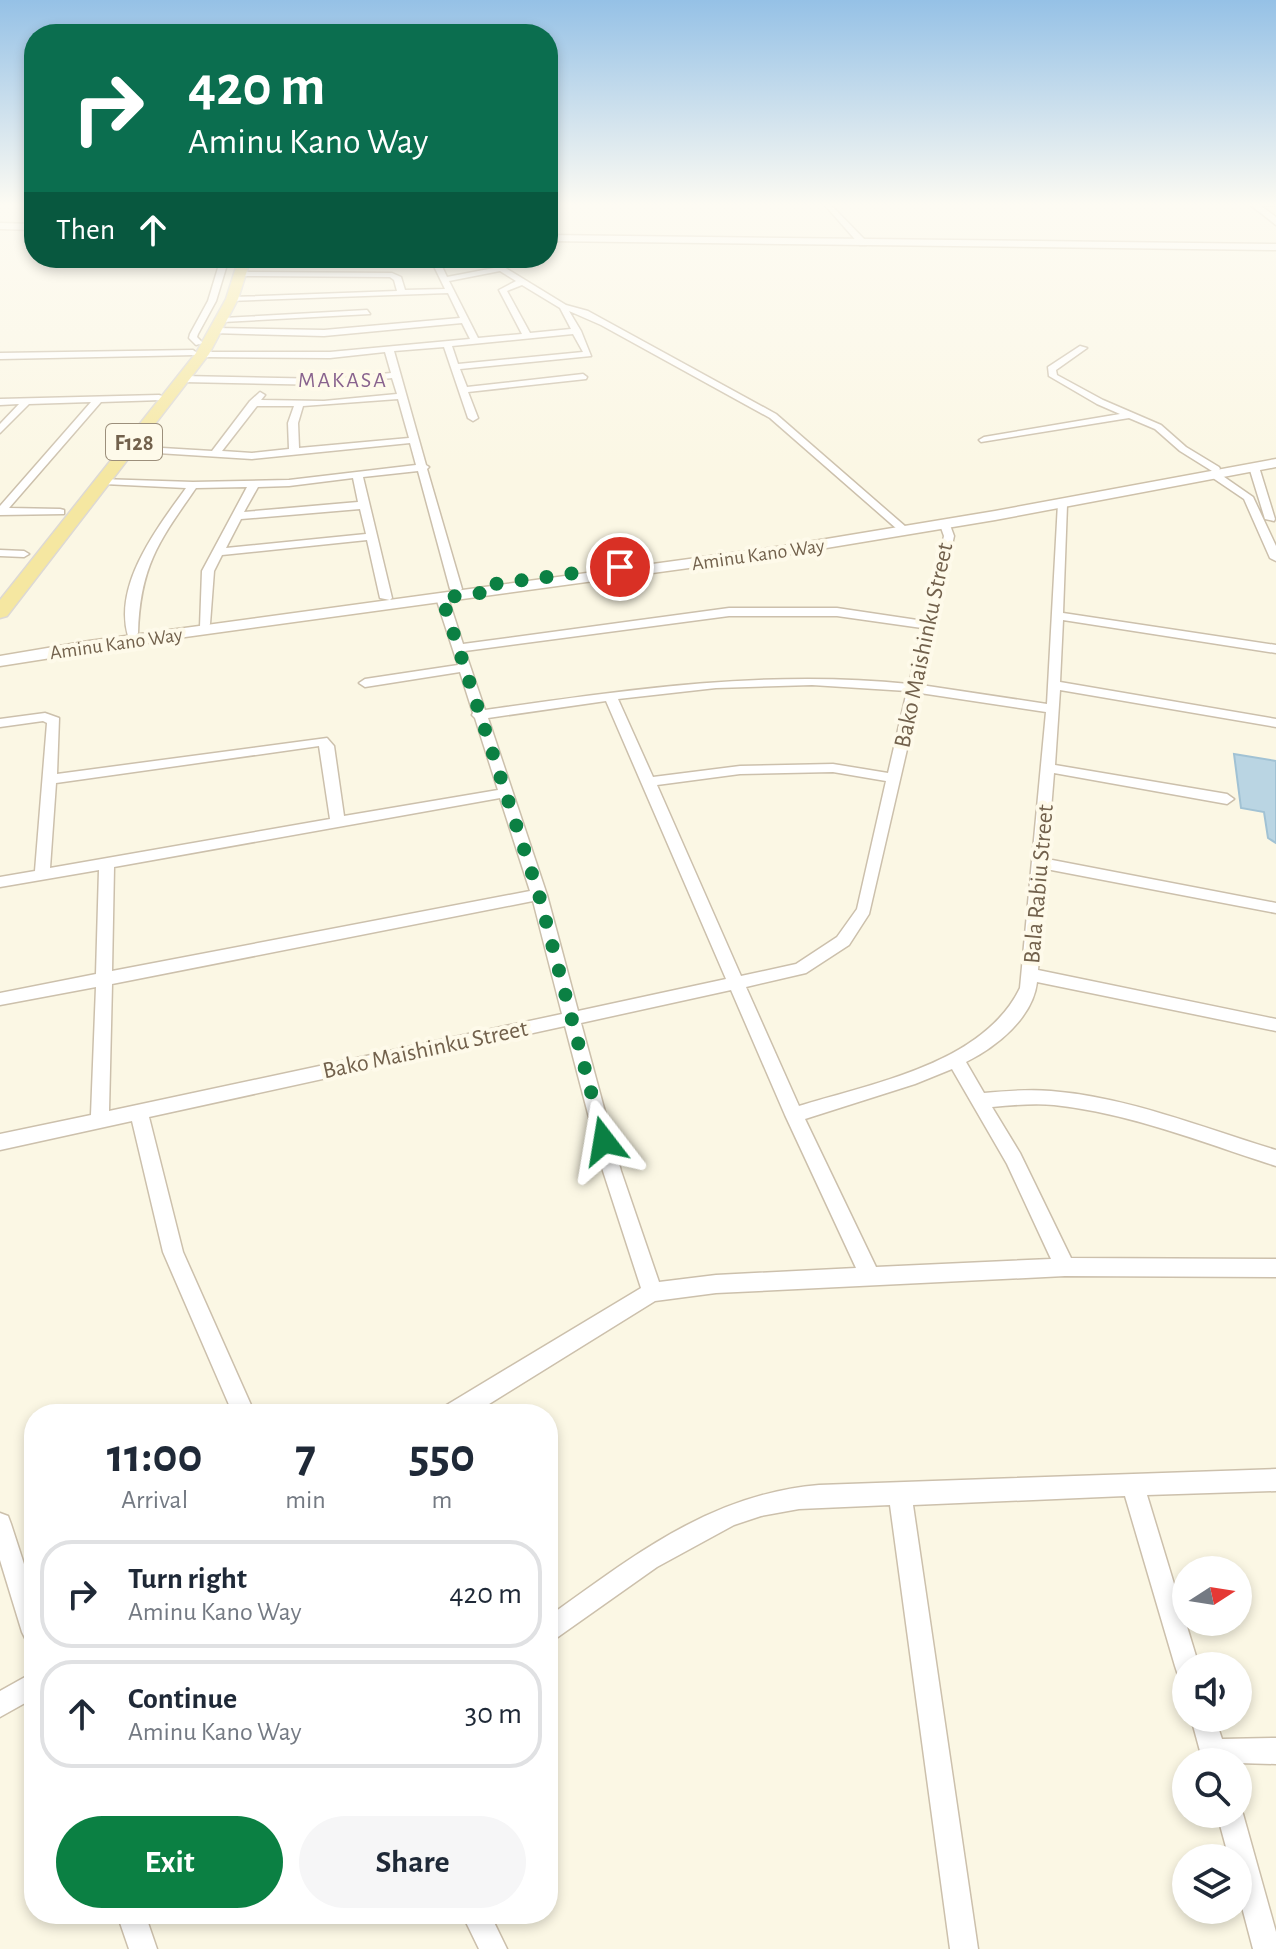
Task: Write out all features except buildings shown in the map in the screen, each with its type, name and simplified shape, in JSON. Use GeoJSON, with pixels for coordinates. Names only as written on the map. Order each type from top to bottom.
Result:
{"type":"FeatureCollection","features":[{"type":"Feature","properties":{"kind":"main road","name":"F128"},"geometry":{"type":"LineString","coordinates":[[0,612],[183,379],[223,294]]}},
{"type":"Feature","properties":{"kind":"main road","name":"F128"},"geometry":{"type":"LineString","coordinates":[[0,585],[219,325],[234,294]]}},
{"type":"Feature","properties":{"kind":"main road","name":"Aminu Kano Way"},"geometry":{"type":"LineString","coordinates":[[878,533],[1276,460]]}},
{"type":"Feature","properties":{"kind":"main road","name":"Aminu Kano Way"},"geometry":{"type":"LineString","coordinates":[[0,652],[488,589],[945,525],[1062,505],[1276,460]]}},
{"type":"Feature","properties":{"kind":"main road","name":"Aminu Kano Way"},"geometry":{"type":"LineString","coordinates":[[0,661],[386,598],[449,594]]}},
{"type":"Feature","properties":{"kind":"street"},"geometry":{"type":"LineString","coordinates":[[198,350],[194,334],[214,294]]}},
{"type":"Feature","properties":{"kind":"street"},"geometry":{"type":"LineString","coordinates":[[232,299],[365,294],[367,329]]}},
{"type":"Feature","properties":{"kind":"street"},"geometry":{"type":"LineString","coordinates":[[453,294],[475,341]]}},
{"type":"Feature","properties":{"kind":"street"},"geometry":{"type":"LineString","coordinates":[[505,294],[527,336]]}},
{"type":"Feature","properties":{"kind":"street"},"geometry":{"type":"LineString","coordinates":[[541,294],[563,307],[604,323],[773,416],[831,463],[901,527]]}},
{"type":"Feature","properties":{"kind":"street"},"geometry":{"type":"LineString","coordinates":[[455,367],[587,355],[563,307]]}},
{"type":"Feature","properties":{"kind":"street"},"geometry":{"type":"LineString","coordinates":[[219,325],[367,312]]}},
{"type":"Feature","properties":{"kind":"street"},"geometry":{"type":"LineString","coordinates":[[219,325],[309,334],[466,320]]}},
{"type":"Feature","properties":{"kind":"street"},"geometry":{"type":"LineString","coordinates":[[0,356],[198,350],[308,356],[577,331]]}},
{"type":"Feature","properties":{"kind":"street"},"geometry":{"type":"LineString","coordinates":[[447,344],[473,418]]}},
{"type":"Feature","properties":{"kind":"street"},"geometry":{"type":"LineString","coordinates":[[1083,348],[1057,363],[1051,369],[1053,376],[1077,391],[1158,427],[1248,497],[1276,558]]}},
{"type":"Feature","properties":{"kind":"street"},"geometry":{"type":"LineString","coordinates":[[389,350],[424,467],[457,648],[539,895],[612,1171],[652,1292]]}},
{"type":"Feature","properties":{"kind":"street"},"geometry":{"type":"LineString","coordinates":[[183,379],[328,382],[396,375]]}},
{"type":"Feature","properties":{"kind":"street"},"geometry":{"type":"LineString","coordinates":[[463,390],[583,377]]}},
{"type":"Feature","properties":{"kind":"street"},"geometry":{"type":"LineString","coordinates":[[215,454],[271,381]]}},
{"type":"Feature","properties":{"kind":"street"},"geometry":{"type":"LineString","coordinates":[[253,403],[299,404],[402,396]]}},
{"type":"Feature","properties":{"kind":"street"},"geometry":{"type":"LineString","coordinates":[[0,402],[159,398]]}},
{"type":"Feature","properties":{"kind":"street"},"geometry":{"type":"LineString","coordinates":[[0,511],[99,399]]}},
{"type":"Feature","properties":{"kind":"street"},"geometry":{"type":"LineString","coordinates":[[0,430],[27,401]]}},
{"type":"Feature","properties":{"kind":"street"},"geometry":{"type":"LineString","coordinates":[[294,453],[293,423],[299,404]]}},
{"type":"Feature","properties":{"kind":"street"},"geometry":{"type":"LineString","coordinates":[[984,440],[1133,415]]}},
{"type":"Feature","properties":{"kind":"street"},"geometry":{"type":"LineString","coordinates":[[129,449],[215,454],[294,453],[415,440]]}},
{"type":"Feature","properties":{"kind":"street"},"geometry":{"type":"LineString","coordinates":[[104,481],[254,484],[424,467]]}},
{"type":"Feature","properties":{"kind":"street"},"geometry":{"type":"LineString","coordinates":[[1254,467],[1265,507],[1276,531]]}},
{"type":"Feature","properties":{"kind":"street"},"geometry":{"type":"LineString","coordinates":[[357,474],[386,598]]}},
{"type":"Feature","properties":{"kind":"street"},"geometry":{"type":"LineString","coordinates":[[204,624],[208,571],[254,484]]}},
{"type":"Feature","properties":{"kind":"street"},"geometry":{"type":"LineString","coordinates":[[132,633],[135,579],[144,555],[193,485]]}},
{"type":"Feature","properties":{"kind":"street"},"geometry":{"type":"LineString","coordinates":[[237,516],[365,505]]}},
{"type":"Feature","properties":{"kind":"street","name":"Bala Rabiu Street"},"geometry":{"type":"LineString","coordinates":[[794,1115],[955,1059],[977,1047],[1010,1020],[1028,988],[1053,709],[1062,505]]}},
{"type":"Feature","properties":{"kind":"street"},"geometry":{"type":"LineString","coordinates":[[0,511],[60,512]]}},
{"type":"Feature","properties":{"kind":"street","name":"Bako Maishinku Street"},"geometry":{"type":"LineString","coordinates":[[0,1142],[800,969],[843,941],[864,910],[949,536],[945,525]]}},
{"type":"Feature","properties":{"kind":"street"},"geometry":{"type":"LineString","coordinates":[[217,552],[373,536]]}},
{"type":"Feature","properties":{"kind":"street"},"geometry":{"type":"LineString","coordinates":[[0,553],[24,554]]}},
{"type":"Feature","properties":{"kind":"street"},"geometry":{"type":"LineString","coordinates":[[457,648],[729,612],[837,612],[927,625]]}},
{"type":"Feature","properties":{"kind":"street"},"geometry":{"type":"LineString","coordinates":[[1057,616],[1276,649]]}},
{"type":"Feature","properties":{"kind":"street"},"geometry":{"type":"LineString","coordinates":[[365,683],[463,668]]}},
{"type":"Feature","properties":{"kind":"street"},"geometry":{"type":"LineString","coordinates":[[478,715],[702,685],[783,682],[858,683],[915,688],[1053,709]]}},
{"type":"Feature","properties":{"kind":"street"},"geometry":{"type":"LineString","coordinates":[[1054,685],[1276,723]]}},
{"type":"Feature","properties":{"kind":"street"},"geometry":{"type":"LineString","coordinates":[[611,697],[794,1115],[871,1278]]}},
{"type":"Feature","properties":{"kind":"street"},"geometry":{"type":"LineString","coordinates":[[0,723],[45,717],[54,721],[42,875]]}},
{"type":"Feature","properties":{"kind":"street"},"geometry":{"type":"LineString","coordinates":[[50,779],[322,741],[327,746],[338,822]]}},
{"type":"Feature","properties":{"kind":"street"},"geometry":{"type":"LineString","coordinates":[[648,782],[740,770],[833,768],[894,778]]}},
{"type":"Feature","properties":{"kind":"street"},"geometry":{"type":"LineString","coordinates":[[1048,768],[1227,799]]}},
{"type":"Feature","properties":{"kind":"street"},"geometry":{"type":"LineString","coordinates":[[0,882],[504,793]]}},
{"type":"Feature","properties":{"kind":"street"},"geometry":{"type":"LineString","coordinates":[[1040,863],[1276,908]]}},
{"type":"Feature","properties":{"kind":"street"},"geometry":{"type":"LineString","coordinates":[[100,1119],[107,865]]}},
{"type":"Feature","properties":{"kind":"street"},"geometry":{"type":"LineString","coordinates":[[0,999],[539,895]]}},
{"type":"Feature","properties":{"kind":"street"},"geometry":{"type":"LineString","coordinates":[[1029,974],[1276,1025]]}},
{"type":"Feature","properties":{"kind":"street"},"geometry":{"type":"LineString","coordinates":[[955,1059],[1014,1159],[1065,1267]]}},
{"type":"Feature","properties":{"kind":"street"},"geometry":{"type":"LineString","coordinates":[[979,1100],[1029,1097],[1080,1103],[1150,1120],[1276,1158]]}},
{"type":"Feature","properties":{"kind":"street"},"geometry":{"type":"LineString","coordinates":[[139,1111],[173,1252],[240,1404]]}},
{"type":"Feature","properties":{"kind":"street"},"geometry":{"type":"LineString","coordinates":[[469,1404],[652,1292],[716,1284],[1065,1267],[1276,1268]]}},
{"type":"Feature","properties":{"kind":"street"},"geometry":{"type":"LineString","coordinates":[[558,1625],[674,1544],[733,1515],[763,1505],[791,1500],[900,1494],[1276,1480]]}},
{"type":"Feature","properties":{"kind":"street"},"geometry":{"type":"LineString","coordinates":[[1133,1484],[1183,1652]]}},
{"type":"Feature","properties":{"kind":"street"},"geometry":{"type":"LineString","coordinates":[[900,1494],[964,1949]]}},
{"type":"Feature","properties":{"kind":"street"},"geometry":{"type":"LineString","coordinates":[[0,1524],[24,1600]]}},
{"type":"Feature","properties":{"kind":"street"},"geometry":{"type":"LineString","coordinates":[[0,1705],[24,1690]]}},
{"type":"Feature","properties":{"kind":"street"},"geometry":{"type":"LineString","coordinates":[[1252,1753],[1276,1751]]}},
{"type":"Feature","properties":{"kind":"street"},"geometry":{"type":"LineString","coordinates":[[1234,1828],[1267,1949]]}},
{"type":"Feature","properties":{"kind":"street"},"geometry":{"type":"LineString","coordinates":[[134,1924],[143,1949]]}},
{"type":"Feature","properties":{"kind":"street"},"geometry":{"type":"LineString","coordinates":[[481,1924],[493,1949]]}},
{"type":"Feature","properties":{"kind":"water"},"geometry":{"type":"Polygon","coordinates":[[[1234,754],[1276,761],[1276,843],[1268,838],[1264,812],[1241,808],[1234,754]]]}},
{"type":"Feature","properties":{"kind":"district","name":"MAKASA"},"geometry":{"type":"Point","coordinates":[343,379]}},
{"type":"Feature","properties":{"kind":"route"},"geometry":{"type":"LineString","coordinates":[[604,1141],[539,895],[442,598],[488,592],[487,585],[620,567]]}}]}
